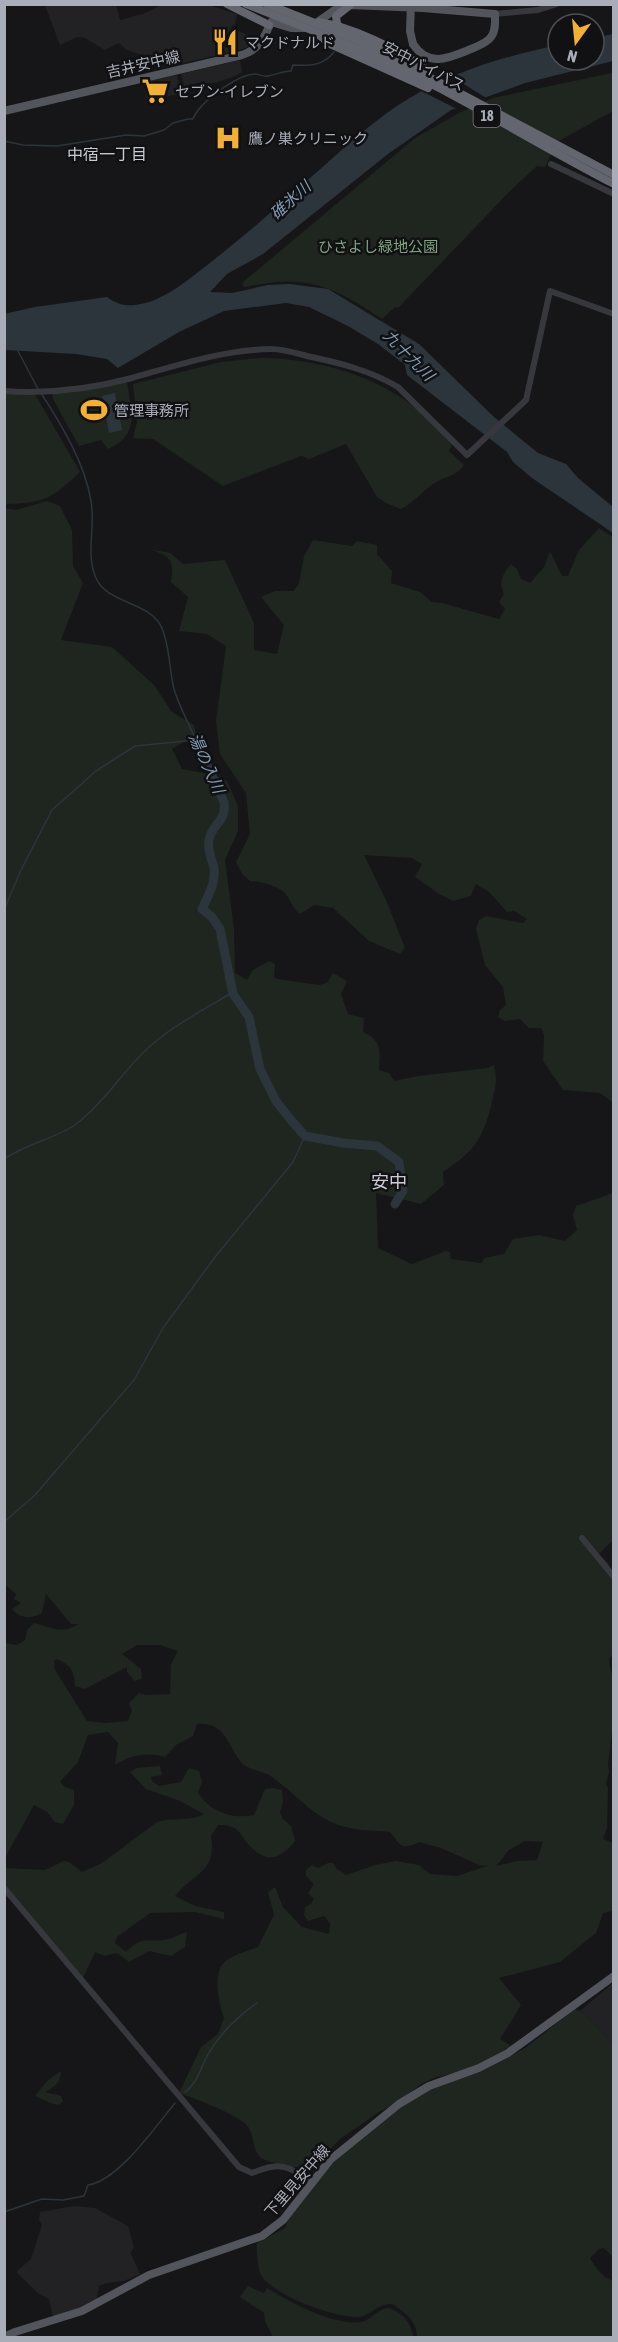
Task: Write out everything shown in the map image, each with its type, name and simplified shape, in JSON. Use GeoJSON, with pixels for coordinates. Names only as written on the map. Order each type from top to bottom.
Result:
{"type":"FeatureCollection","features":[{"type":"Feature","properties":{"kind":"highway"},"geometry":{"type":"LineString","coordinates":[[227,4],[270,24]]}},
{"type":"Feature","properties":{"kind":"highway","name":"安中バイパス"},"geometry":{"type":"LineString","coordinates":[[246,4],[364,46]]}},
{"type":"Feature","properties":{"kind":"highway"},"geometry":{"type":"LineString","coordinates":[[259,4],[270,24]]}},
{"type":"Feature","properties":{"kind":"highway","name":"安中バイパス"},"geometry":{"type":"LineString","coordinates":[[267,4],[364,46],[425,76]]}},
{"type":"Feature","properties":{"kind":"highway"},"geometry":{"type":"LineString","coordinates":[[340,27],[336,16],[350,4]]}},
{"type":"Feature","properties":{"kind":"highway"},"geometry":{"type":"LineString","coordinates":[[315,25],[340,27],[399,52],[425,76]]}},
{"type":"Feature","properties":{"kind":"highway"},"geometry":{"type":"LineString","coordinates":[[315,25],[328,43],[425,76]]}},
{"type":"Feature","properties":{"kind":"highway","name":"18"},"geometry":{"type":"LineString","coordinates":[[425,76],[509,128],[614,175]]}},
{"type":"Feature","properties":{"kind":"highway","name":"18"},"geometry":{"type":"LineString","coordinates":[[425,76],[549,142],[555,150],[614,184]]}},
{"type":"Feature","properties":{"kind":"main road"},"geometry":{"type":"LineString","coordinates":[[270,24],[279,31],[293,34],[315,25],[336,9],[350,4],[423,8],[495,14],[494,33],[489,40],[449,58],[441,60],[427,58],[413,44],[410,31],[411,4]]}},
{"type":"Feature","properties":{"kind":"main road","name":"吉井安中線"},"geometry":{"type":"LineString","coordinates":[[4,111],[242,55],[252,51],[260,44],[270,24]]}},
{"type":"Feature","properties":{"kind":"main road","name":"下里見安中線"},"geometry":{"type":"LineString","coordinates":[[4,2337],[82,2311],[149,2275],[262,2236],[283,2220],[330,2160],[399,2104],[429,2086],[478,2068],[508,2052],[614,1976]]}},
{"type":"Feature","properties":{"kind":"street"},"geometry":{"type":"LineString","coordinates":[[495,14],[538,10],[557,4]]}},
{"type":"Feature","properties":{"kind":"street"},"geometry":{"type":"LineString","coordinates":[[270,24],[282,7]]}},
{"type":"Feature","properties":{"kind":"street"},"geometry":{"type":"LineString","coordinates":[[551,164],[614,194]]}},
{"type":"Feature","properties":{"kind":"street"},"geometry":{"type":"LineString","coordinates":[[4,391],[89,387],[183,362],[218,355],[273,349],[353,366],[398,387],[467,455],[528,395],[550,291],[614,314]]}},
{"type":"Feature","properties":{"kind":"street"},"geometry":{"type":"LineString","coordinates":[[582,1538],[614,1577]]}},
{"type":"Feature","properties":{"kind":"street"},"geometry":{"type":"LineString","coordinates":[[4,1888],[239,2167],[252,2173],[281,2166],[290,2168],[312,2181]]}},
{"type":"Feature","properties":{"kind":"shaded area"},"geometry":{"type":"Polygon","coordinates":[[[45,5],[116,5],[120,20],[143,14],[161,5],[208,5],[237,14],[235,24],[230,28],[256,38],[246,48],[184,63],[139,54],[127,50],[119,43],[105,50],[85,38],[77,37],[60,45],[45,5]]]}},
{"type":"Feature","properties":{"kind":"shaded area"},"geometry":{"type":"Polygon","coordinates":[[[240,60],[242,72],[233,77],[214,83],[184,86],[181,74],[240,60]]]}},
{"type":"Feature","properties":{"kind":"shaded area"},"geometry":{"type":"Polygon","coordinates":[[[177,75],[180,91],[178,94],[147,101],[144,82],[177,75]]]}},
{"type":"Feature","properties":{"kind":"shaded area"},"geometry":{"type":"Polygon","coordinates":[[[613,1983],[613,2044],[580,2011],[613,1983]]]}},
{"type":"Feature","properties":{"kind":"shaded area"},"geometry":{"type":"Polygon","coordinates":[[[74,2206],[95,2208],[128,2226],[134,2248],[130,2252],[140,2274],[124,2281],[99,2286],[97,2299],[81,2308],[53,2317],[49,2299],[39,2294],[16,2272],[31,2259],[42,2225],[39,2220],[40,2212],[74,2206]]]}},
{"type":"Feature","properties":{"kind":"green space","name":"ひさよし緑地公園"},"geometry":{"type":"Polygon","coordinates":[[[612,73],[613,111],[557,142],[545,167],[537,166],[511,190],[398,308],[395,307],[382,319],[348,298],[318,285],[285,281],[243,286],[242,283],[415,138],[459,113],[493,98],[612,73]]]}},
{"type":"Feature","properties":{"kind":"green space"},"geometry":{"type":"Polygon","coordinates":[[[261,358],[303,361],[324,366],[386,388],[404,399],[424,416],[452,445],[449,451],[464,465],[456,473],[430,486],[401,509],[377,497],[346,444],[309,459],[301,456],[223,486],[153,439],[133,438],[137,422],[133,384],[221,362],[261,358]]]}},
{"type":"Feature","properties":{"kind":"green space","name":"管理事務所"},"geometry":{"type":"Polygon","coordinates":[[[127,382],[131,421],[130,429],[125,437],[108,449],[101,440],[79,446],[54,401],[52,393],[127,382]]]}},
{"type":"Feature","properties":{"kind":"green space"},"geometry":{"type":"Polygon","coordinates":[[[5,393],[35,394],[80,472],[54,494],[39,501],[5,504],[5,393]]]}},
{"type":"Feature","properties":{"kind":"green space"},"geometry":{"type":"Polygon","coordinates":[[[47,501],[60,506],[72,530],[73,566],[83,583],[61,640],[112,647],[154,685],[172,712],[194,725],[196,735],[172,749],[182,769],[215,775],[227,781],[238,806],[238,831],[225,860],[234,929],[235,973],[247,980],[253,970],[269,961],[275,964],[274,977],[277,979],[319,985],[327,983],[333,973],[347,981],[341,994],[348,1014],[364,1018],[363,1032],[374,1039],[379,1048],[379,1070],[389,1073],[394,1081],[488,1068],[494,1065],[495,1090],[484,1128],[469,1152],[443,1172],[444,1185],[421,1204],[376,1193],[378,1248],[412,1264],[446,1251],[450,1252],[451,1259],[481,1263],[485,1258],[504,1254],[513,1239],[539,1235],[565,1241],[577,1230],[573,1215],[576,1206],[613,1193],[614,1539],[599,1554],[608,1563],[614,1578],[613,1654],[609,1659],[613,1677],[614,1713],[606,1784],[608,1788],[607,1828],[603,1839],[613,1843],[613,1911],[603,1913],[596,1933],[560,1962],[499,1978],[521,2005],[500,2039],[511,2046],[478,2066],[436,2077],[421,2084],[399,2102],[379,2112],[340,2139],[310,2170],[264,2160],[258,2155],[251,2131],[244,2123],[217,2108],[179,2093],[201,2047],[218,2034],[224,2018],[218,1987],[219,1971],[222,1965],[234,1956],[258,1947],[274,1915],[268,1892],[275,1887],[283,1907],[302,1927],[329,1934],[330,1924],[324,1916],[308,1921],[304,1915],[305,1907],[314,1899],[308,1893],[314,1884],[306,1876],[306,1870],[312,1865],[318,1868],[333,1863],[346,1875],[375,1865],[396,1861],[419,1865],[430,1874],[457,1876],[487,1866],[419,1842],[407,1846],[401,1845],[390,1832],[353,1829],[331,1822],[272,1777],[243,1764],[221,1731],[207,1724],[197,1724],[193,1736],[176,1745],[165,1757],[139,1755],[115,1765],[118,1743],[108,1732],[88,1735],[78,1762],[60,1782],[65,1787],[74,1790],[74,1805],[63,1824],[55,1822],[47,1812],[34,1805],[5,1858],[5,1643],[17,1645],[25,1640],[27,1630],[34,1623],[63,1630],[78,1624],[71,1624],[46,1594],[42,1613],[30,1617],[19,1615],[12,1609],[21,1603],[14,1599],[16,1594],[4,1584],[4,508],[16,510],[47,501]],[[137,1645],[122,1654],[141,1669],[142,1679],[134,1681],[127,1672],[127,1667],[85,1689],[75,1686],[73,1672],[68,1666],[56,1659],[54,1662],[55,1670],[87,1721],[105,1723],[128,1721],[132,1711],[129,1703],[139,1693],[145,1695],[170,1694],[171,1664],[178,1651],[160,1645],[137,1645]],[[525,1841],[509,1850],[496,1866],[517,1861],[537,1860],[543,1842],[525,1841]]]}},
{"type":"Feature","properties":{"kind":"green space"},"geometry":{"type":"Polygon","coordinates":[[[599,528],[614,538],[613,1103],[600,1093],[563,1090],[543,1061],[544,1035],[541,1028],[529,1028],[520,1019],[505,1021],[498,1017],[500,1010],[506,1005],[503,987],[485,965],[476,929],[479,920],[486,916],[523,923],[527,919],[514,911],[507,912],[489,892],[476,884],[471,896],[453,901],[415,877],[422,864],[412,858],[364,855],[386,900],[405,948],[400,954],[369,941],[333,908],[314,905],[300,914],[283,891],[270,884],[250,881],[242,874],[236,862],[250,834],[246,793],[220,754],[216,721],[226,646],[207,634],[179,631],[188,597],[171,582],[172,568],[166,556],[149,549],[170,553],[183,564],[225,560],[254,623],[254,650],[277,654],[284,625],[261,597],[275,591],[294,591],[299,583],[304,556],[313,540],[352,546],[357,541],[377,545],[377,554],[392,571],[391,583],[420,592],[432,602],[499,619],[505,609],[499,602],[504,594],[501,581],[511,564],[517,569],[521,579],[530,583],[544,567],[550,551],[562,576],[568,576],[579,550],[599,528]]]}},
{"type":"Feature","properties":{"kind":"green space"},"geometry":{"type":"Polygon","coordinates":[[[160,1766],[162,1775],[151,1777],[152,1781],[159,1786],[181,1782],[189,1768],[199,1771],[202,1782],[198,1792],[202,1799],[222,1813],[230,1815],[254,1815],[265,1789],[282,1790],[283,1802],[280,1813],[291,1826],[295,1841],[278,1856],[267,1857],[255,1850],[236,1829],[218,1825],[211,1836],[212,1848],[208,1864],[175,1896],[195,1906],[224,1912],[224,1919],[195,1912],[150,1913],[117,1937],[115,1943],[126,1952],[142,1941],[168,1939],[187,1932],[185,1947],[171,1956],[149,1951],[129,1962],[117,1953],[104,1956],[95,1952],[83,1978],[5,1886],[4,1868],[45,1870],[64,1861],[82,1872],[102,1863],[157,1822],[193,1818],[204,1814],[180,1801],[146,1789],[130,1772],[136,1768],[160,1766]]]}},
{"type":"Feature","properties":{"kind":"green space"},"geometry":{"type":"Polygon","coordinates":[[[575,2009],[580,2011],[613,2044],[613,2257],[604,2248],[599,2249],[590,2258],[603,2275],[613,2281],[613,2337],[417,2337],[413,2322],[392,2304],[382,2305],[358,2317],[335,2314],[305,2304],[267,2283],[260,2272],[257,2243],[285,2228],[288,2220],[332,2163],[418,2095],[430,2088],[481,2072],[525,2048],[575,2009]]]}},
{"type":"Feature","properties":{"kind":"green space"},"geometry":{"type":"Polygon","coordinates":[[[61,2071],[58,2082],[45,2092],[61,2096],[63,2101],[59,2105],[35,2096],[47,2081],[61,2071]]]}},
{"type":"Feature","properties":{"kind":"green space"},"geometry":{"type":"Polygon","coordinates":[[[248,2286],[264,2293],[267,2288],[312,2312],[350,2322],[365,2321],[382,2309],[390,2308],[406,2320],[411,2327],[413,2337],[273,2337],[265,2321],[264,2313],[240,2297],[248,2286]]]}},
{"type":"Feature","properties":{"kind":"water"},"geometry":{"type":"Polygon","coordinates":[[[613,34],[613,61],[606,63],[606,35],[613,34]]]}},
{"type":"Feature","properties":{"kind":"water"},"geometry":{"type":"Polygon","coordinates":[[[546,48],[546,72],[569,72],[525,83],[451,110],[388,154],[263,254],[227,274],[210,292],[232,293],[268,285],[290,284],[328,289],[419,344],[494,417],[538,453],[566,464],[578,478],[613,507],[613,533],[532,478],[513,462],[507,452],[407,375],[405,365],[378,344],[309,307],[286,303],[224,311],[179,332],[118,368],[107,359],[76,354],[5,350],[4,314],[35,307],[107,297],[123,305],[136,305],[150,302],[169,293],[240,238],[355,138],[397,106],[444,80],[519,54],[546,48]]]}},
{"type":"Feature","properties":{"kind":"water"},"geometry":{"type":"Polygon","coordinates":[[[115,393],[122,430],[109,433],[102,396],[115,393]]]}},
{"type":"Feature","properties":{"kind":"pier"},"geometry":{"type":"Polygon","coordinates":[[[449,75],[488,99],[459,110],[419,90],[449,75]]]}},
{"type":"Feature","properties":{"kind":"waterway"},"geometry":{"type":"LineString","coordinates":[[4,141],[23,145],[57,146],[126,135],[144,136],[164,130],[173,123],[193,119],[210,98],[238,79],[255,74],[266,76],[291,71],[293,65],[316,64],[330,57],[334,52]]}},
{"type":"Feature","properties":{"kind":"waterway","name":"湯の入川"},"geometry":{"type":"LineString","coordinates":[[18,351],[38,389]]}},
{"type":"Feature","properties":{"kind":"waterway","name":"湯の入川"},"geometry":{"type":"LineString","coordinates":[[4,910],[21,870],[52,810],[96,771],[135,746],[196,740],[174,689],[166,641],[161,626],[147,612],[109,593],[101,587],[96,578],[91,559],[92,511],[88,487],[78,458],[41,393]]}},
{"type":"Feature","properties":{"kind":"waterway","name":"湯の入川"},"geometry":{"type":"LineString","coordinates":[[196,740],[224,802],[223,814],[209,840],[214,879],[202,909],[212,917],[220,929],[233,994],[249,1017],[260,1069],[276,1101],[305,1136],[377,1146],[399,1162],[403,1191],[395,1204]]}},
{"type":"Feature","properties":{"kind":"waterway"},"geometry":{"type":"LineString","coordinates":[[4,1159],[75,1125],[95,1107],[157,1040],[233,992]]}},
{"type":"Feature","properties":{"kind":"waterway"},"geometry":{"type":"LineString","coordinates":[[4,1522],[35,1495],[134,1380],[163,1328],[215,1257],[293,1162],[305,1136]]}},
{"type":"Feature","properties":{"kind":"waterway"},"geometry":{"type":"LineString","coordinates":[[185,2092],[194,2083],[214,2044],[237,2019],[257,2003]]}},
{"type":"Feature","properties":{"kind":"waterway"},"geometry":{"type":"LineString","coordinates":[[4,2212],[42,2199],[63,2200],[84,2196],[88,2185],[112,2174],[136,2151],[175,2103]]}},
{"type":"Feature","properties":{"kind":"place","name":"マクドナルド"},"geometry":{"type":"Point","coordinates":[225,42]}},
{"type":"Feature","properties":{"kind":"place","name":"セブン-イレブン"},"geometry":{"type":"Point","coordinates":[155,91]}},
{"type":"Feature","properties":{"kind":"place","name":"鷹ノ巣クリニック"},"geometry":{"type":"Point","coordinates":[228,138]}},
{"type":"Feature","properties":{"kind":"place","name":"管理事務所"},"geometry":{"type":"Point","coordinates":[94,410]}},
{"type":"Feature","properties":{"kind":"district","name":"中宿一丁目"},"geometry":{"type":"Point","coordinates":[107,154]}},
{"type":"Feature","properties":{"kind":"district","name":"安中"},"geometry":{"type":"Point","coordinates":[389,1181]}},
{"type":"Feature","properties":{"kind":"water label","name":"碓氷川"},"geometry":{"type":"Point","coordinates":[290,200]}},
{"type":"Feature","properties":{"kind":"water label","name":"九十九川"},"geometry":{"type":"Point","coordinates":[409,355]}}]}
